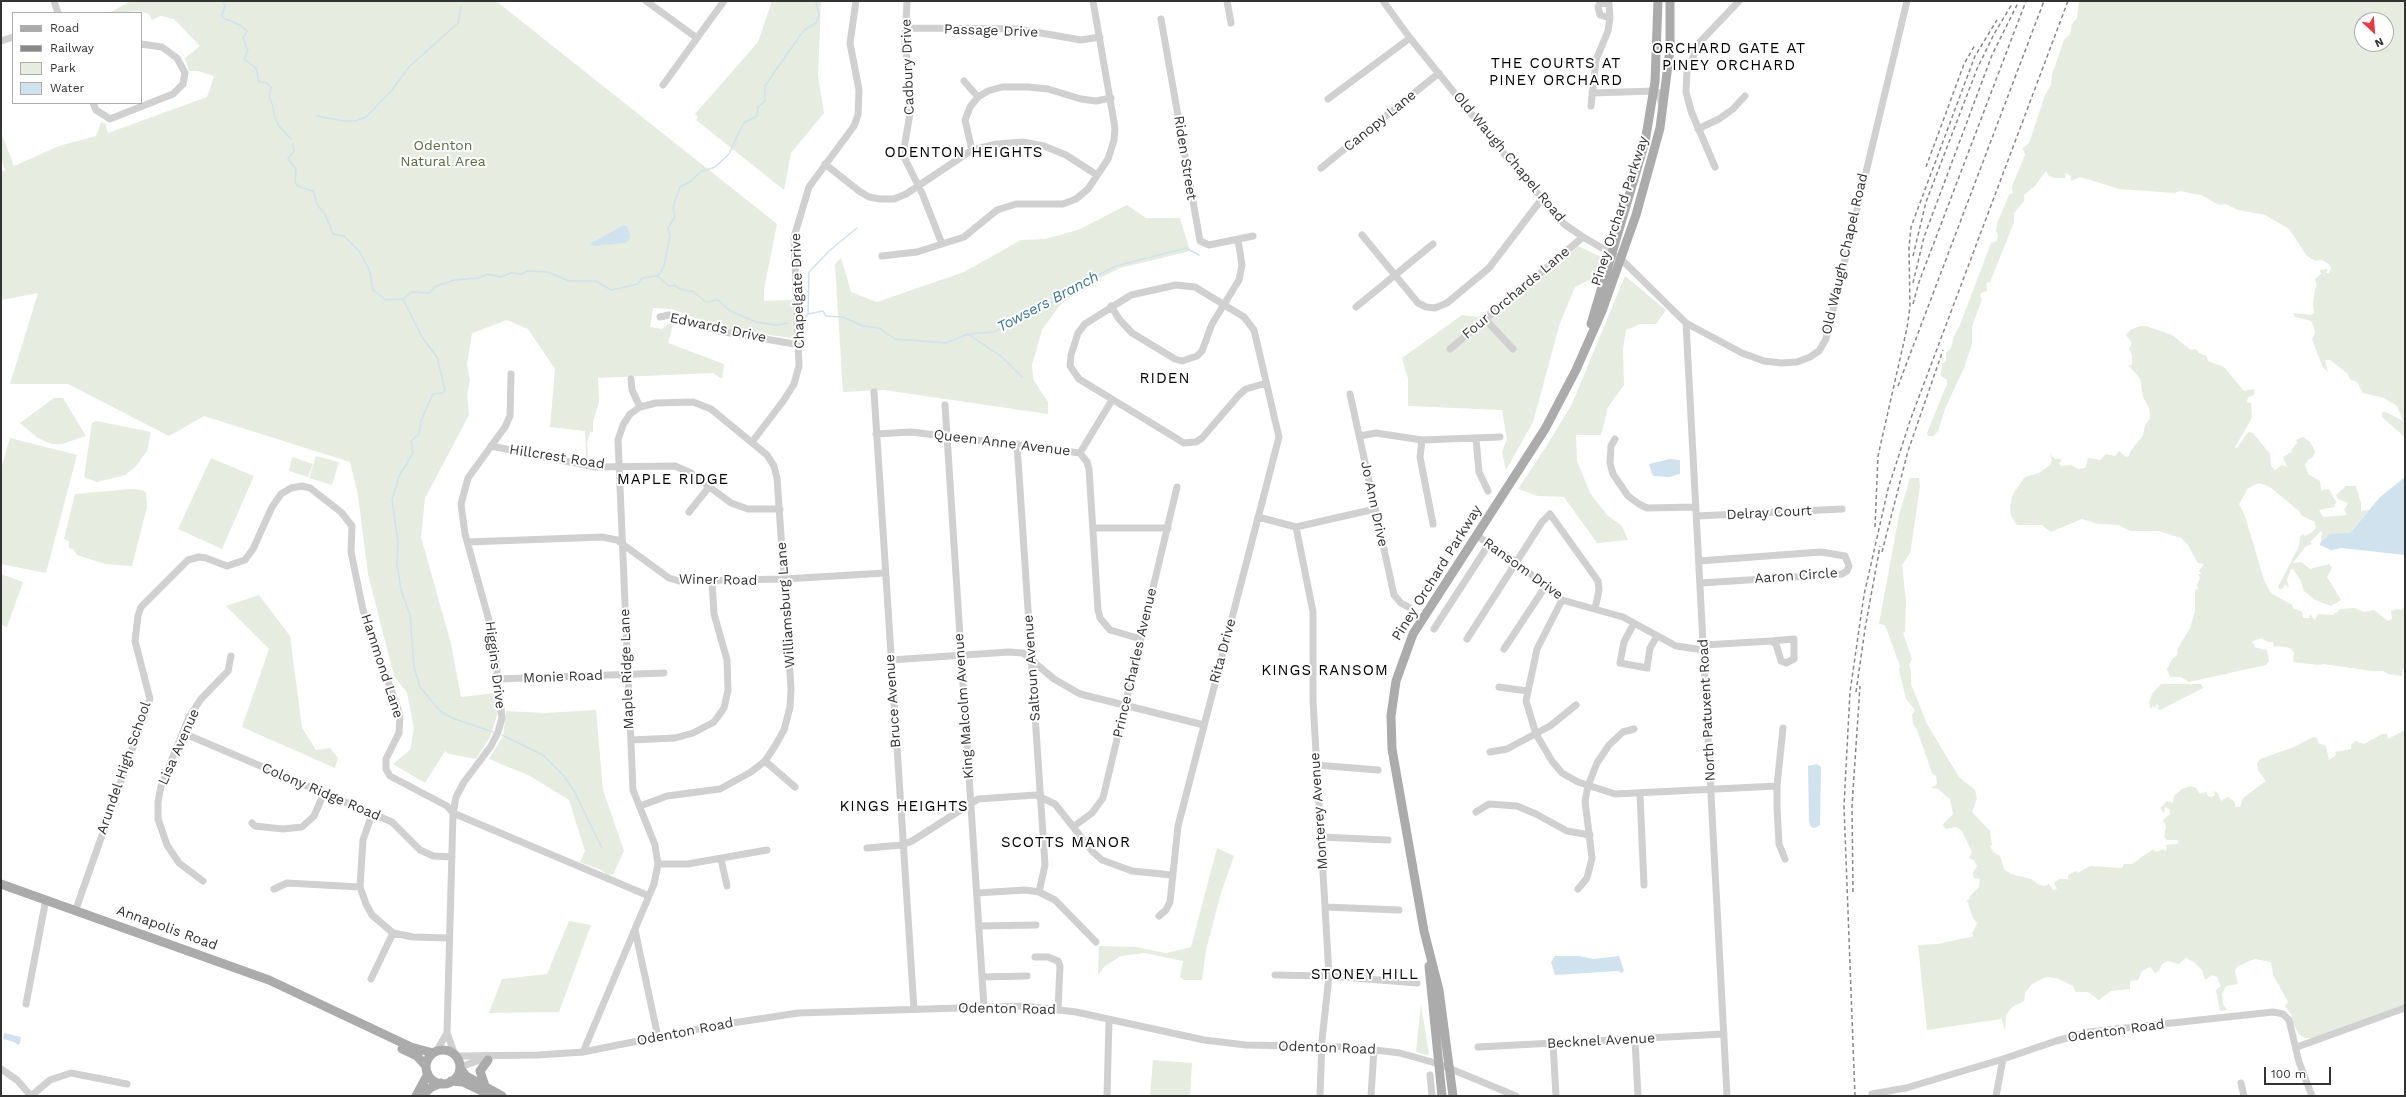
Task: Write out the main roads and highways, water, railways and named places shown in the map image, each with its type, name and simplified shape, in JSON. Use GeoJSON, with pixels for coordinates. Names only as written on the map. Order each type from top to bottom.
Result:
{"type":"FeatureCollection","features":[{"type":"Feature","properties":{"kind":"main road","name":"Piney Orchard Parkway"},"geometry":{"type":"LineString","coordinates":[[1583,353],[1611,252],[1640,162],[1654,91],[1658,52],[1658,1]]}},
{"type":"Feature","properties":{"kind":"main road","name":"Piney Orchard Parkway"},"geometry":{"type":"LineString","coordinates":[[1453,1096],[1439,990],[1428,947],[1394,767],[1391,716],[1396,681],[1406,650],[1424,616],[1545,429],[1567,389],[1621,259],[1656,146],[1668,75],[1670,1]]}},
{"type":"Feature","properties":{"kind":"main road","name":"Annapolis Road"},"geometry":{"type":"LineString","coordinates":[[1,884],[76,909],[269,980],[321,1003],[411,1047],[435,1052]]}},
{"type":"Feature","properties":{"kind":"main road","name":"Piney Orchard Parkway"},"geometry":{"type":"LineString","coordinates":[[1428,947],[1430,991],[1442,1096]]}},
{"type":"Feature","properties":{"kind":"main road","name":"Annapolis Road"},"geometry":{"type":"LineString","coordinates":[[321,1003],[375,1035],[417,1056],[427,1070]]}},
{"type":"Feature","properties":{"kind":"main road"},"geometry":{"type":"LineString","coordinates":[[416,1096],[435,1052],[444,1050],[455,1055],[466,1076],[502,1096]]}},
{"type":"Feature","properties":{"kind":"main road"},"geometry":{"type":"LineString","coordinates":[[486,1086],[480,1070],[488,1060]]}},
{"type":"Feature","properties":{"kind":"main road"},"geometry":{"type":"LineString","coordinates":[[451,1081],[456,1077],[460,1067]]}},
{"type":"Feature","properties":{"kind":"main road"},"geometry":{"type":"LineString","coordinates":[[427,1070],[434,1081],[441,1083]]}},
{"type":"Feature","properties":{"kind":"main road"},"geometry":{"type":"LineString","coordinates":[[422,1096],[430,1088],[441,1083],[451,1081],[463,1082],[493,1096]]}},
{"type":"Feature","properties":{"kind":"water"},"geometry":{"type":"Polygon","coordinates":[[[624,225],[627,226],[630,235],[629,240],[625,243],[595,246],[590,244],[624,225]]]}},
{"type":"Feature","properties":{"kind":"water"},"geometry":{"type":"Polygon","coordinates":[[[1670,459],[1680,460],[1680,474],[1669,477],[1653,476],[1649,464],[1670,459]]]}},
{"type":"Feature","properties":{"kind":"water"},"geometry":{"type":"Polygon","coordinates":[[[2405,477],[2405,555],[2342,548],[2331,550],[2320,545],[2321,541],[2330,534],[2350,533],[2380,497],[2405,477]]]}},
{"type":"Feature","properties":{"kind":"water"},"geometry":{"type":"Polygon","coordinates":[[[1817,764],[1821,767],[1820,825],[1815,828],[1811,827],[1809,821],[1808,766],[1817,764]]]}},
{"type":"Feature","properties":{"kind":"water"},"geometry":{"type":"Polygon","coordinates":[[[1555,956],[1580,956],[1593,959],[1619,956],[1624,971],[1622,973],[1618,971],[1555,975],[1551,962],[1555,956]]]}},
{"type":"Feature","properties":{"kind":"water"},"geometry":{"type":"Polygon","coordinates":[[[4,1033],[21,1037],[20,1043],[18,1045],[14,1042],[3,1039],[4,1033]]]}},
{"type":"Feature","properties":{"kind":"waterway","name":"Towsers Branch"},"geometry":{"type":"LineString","coordinates":[[223,1],[225,6],[222,15],[223,18],[240,25],[247,31],[243,38],[248,50],[244,59],[256,68],[259,82],[267,83],[271,87],[269,97],[273,106],[274,116],[279,126],[291,139]]}},
{"type":"Feature","properties":{"kind":"waterway"},"geometry":{"type":"LineString","coordinates":[[658,276],[664,266],[670,236],[668,228],[675,217],[673,207],[680,187],[691,181],[700,172],[715,167],[729,154],[745,122],[757,116],[758,107],[765,101],[765,86],[804,30],[816,23],[819,15],[816,2]]}},
{"type":"Feature","properties":{"kind":"waterway"},"geometry":{"type":"LineString","coordinates":[[317,116],[343,121],[355,121],[366,117],[392,90],[409,67],[458,23],[461,7]]}},
{"type":"Feature","properties":{"kind":"waterway","name":"Towsers Branch"},"geometry":{"type":"LineString","coordinates":[[293,144],[294,151],[288,159],[296,169],[295,181],[297,186],[313,191],[318,206],[325,214],[333,234],[344,236],[359,251],[369,269],[373,290],[386,300],[403,299],[412,292],[429,293],[436,286],[455,280],[478,278],[488,274],[500,277],[511,273],[522,274],[527,271],[548,272],[569,281],[596,281],[611,290],[638,284],[642,278],[657,276],[669,286],[674,285],[682,290],[692,291],[706,302],[718,300],[730,311],[756,322],[776,325],[788,323]]}},
{"type":"Feature","properties":{"kind":"waterway"},"geometry":{"type":"LineString","coordinates":[[808,314],[809,272],[829,251],[857,228]]}},
{"type":"Feature","properties":{"kind":"waterway","name":"Towsers Branch"},"geometry":{"type":"LineString","coordinates":[[805,318],[808,314],[823,311],[826,316],[843,317],[863,326],[879,328],[895,339],[946,343],[968,334],[993,332],[1011,325],[1024,316],[1044,308],[1074,287],[1116,266],[1186,248],[1199,255]]}},
{"type":"Feature","properties":{"kind":"waterway"},"geometry":{"type":"LineString","coordinates":[[403,299],[422,337],[437,357],[445,390],[443,393],[433,394],[431,398],[421,421],[419,434],[411,441],[413,453],[399,476],[392,500],[398,541],[397,565],[401,590],[410,615],[414,667],[420,687],[440,711],[452,718],[493,732]]}},
{"type":"Feature","properties":{"kind":"waterway"},"geometry":{"type":"LineString","coordinates":[[968,334],[1002,357],[1022,377]]}},
{"type":"Feature","properties":{"kind":"waterway"},"geometry":{"type":"LineString","coordinates":[[502,735],[543,755],[564,776],[573,789],[602,848]]}},
{"type":"Feature","properties":{"kind":"railway"},"geometry":{"type":"LineString","coordinates":[[1913,283],[1924,237],[1992,55],[2019,1]]}},
{"type":"Feature","properties":{"kind":"railway"},"geometry":{"type":"LineString","coordinates":[[1913,304],[1919,282],[2026,1]]}},
{"type":"Feature","properties":{"kind":"railway"},"geometry":{"type":"LineString","coordinates":[[1898,386],[2044,1]]}},
{"type":"Feature","properties":{"kind":"railway"},"geometry":{"type":"LineString","coordinates":[[1855,1096],[1844,806],[1850,692],[1864,595],[1888,489],[1911,418],[2068,1]]}},
{"type":"Feature","properties":{"kind":"railway"},"geometry":{"type":"LineString","coordinates":[[1913,256],[1926,202],[1977,69],[1994,34],[2012,4]]}},
{"type":"Feature","properties":{"kind":"railway"},"geometry":{"type":"LineString","coordinates":[[1875,527],[1878,456],[1907,328],[1910,307],[1909,248],[1911,227],[1975,56],[1997,20]]}},
{"type":"Feature","properties":{"kind":"railway"},"geometry":{"type":"LineString","coordinates":[[1926,167],[1964,64],[1975,45]]}},
{"type":"Feature","properties":{"kind":"railway"},"geometry":{"type":"LineString","coordinates":[[1882,552],[1908,451],[1943,350]]}},
{"type":"Feature","properties":{"kind":"railway"},"geometry":{"type":"LineString","coordinates":[[1856,692],[1865,629],[1880,546]]}},
{"type":"Feature","properties":{"kind":"railway"},"geometry":{"type":"LineString","coordinates":[[1853,892],[1852,806],[1860,686]]}},
{"type":"Feature","properties":{"kind":"district","name":"ORCHARD GATE AT PINEY ORCHARD"},"geometry":{"type":"Point","coordinates":[1729,58]}},
{"type":"Feature","properties":{"kind":"district","name":"THE COURTS AT PINEY ORCHARD"},"geometry":{"type":"Point","coordinates":[1556,72]}},
{"type":"Feature","properties":{"kind":"district","name":"ODENTON HEIGHTS"},"geometry":{"type":"Point","coordinates":[964,153]}},
{"type":"Feature","properties":{"kind":"district","name":"RIDEN"},"geometry":{"type":"Point","coordinates":[1165,379]}},
{"type":"Feature","properties":{"kind":"district","name":"MAPLE RIDGE"},"geometry":{"type":"Point","coordinates":[673,480]}},
{"type":"Feature","properties":{"kind":"district","name":"KINGS RANSOM"},"geometry":{"type":"Point","coordinates":[1325,671]}},
{"type":"Feature","properties":{"kind":"district","name":"KINGS HEIGHTS"},"geometry":{"type":"Point","coordinates":[904,807]}},
{"type":"Feature","properties":{"kind":"district","name":"SCOTTS MANOR"},"geometry":{"type":"Point","coordinates":[1066,843]}},
{"type":"Feature","properties":{"kind":"district","name":"STONEY HILL"},"geometry":{"type":"Point","coordinates":[1365,975]}},
{"type":"Feature","properties":{"kind":"park label","name":"Odenton Natural Area"},"geometry":{"type":"Point","coordinates":[443,154]}}]}
